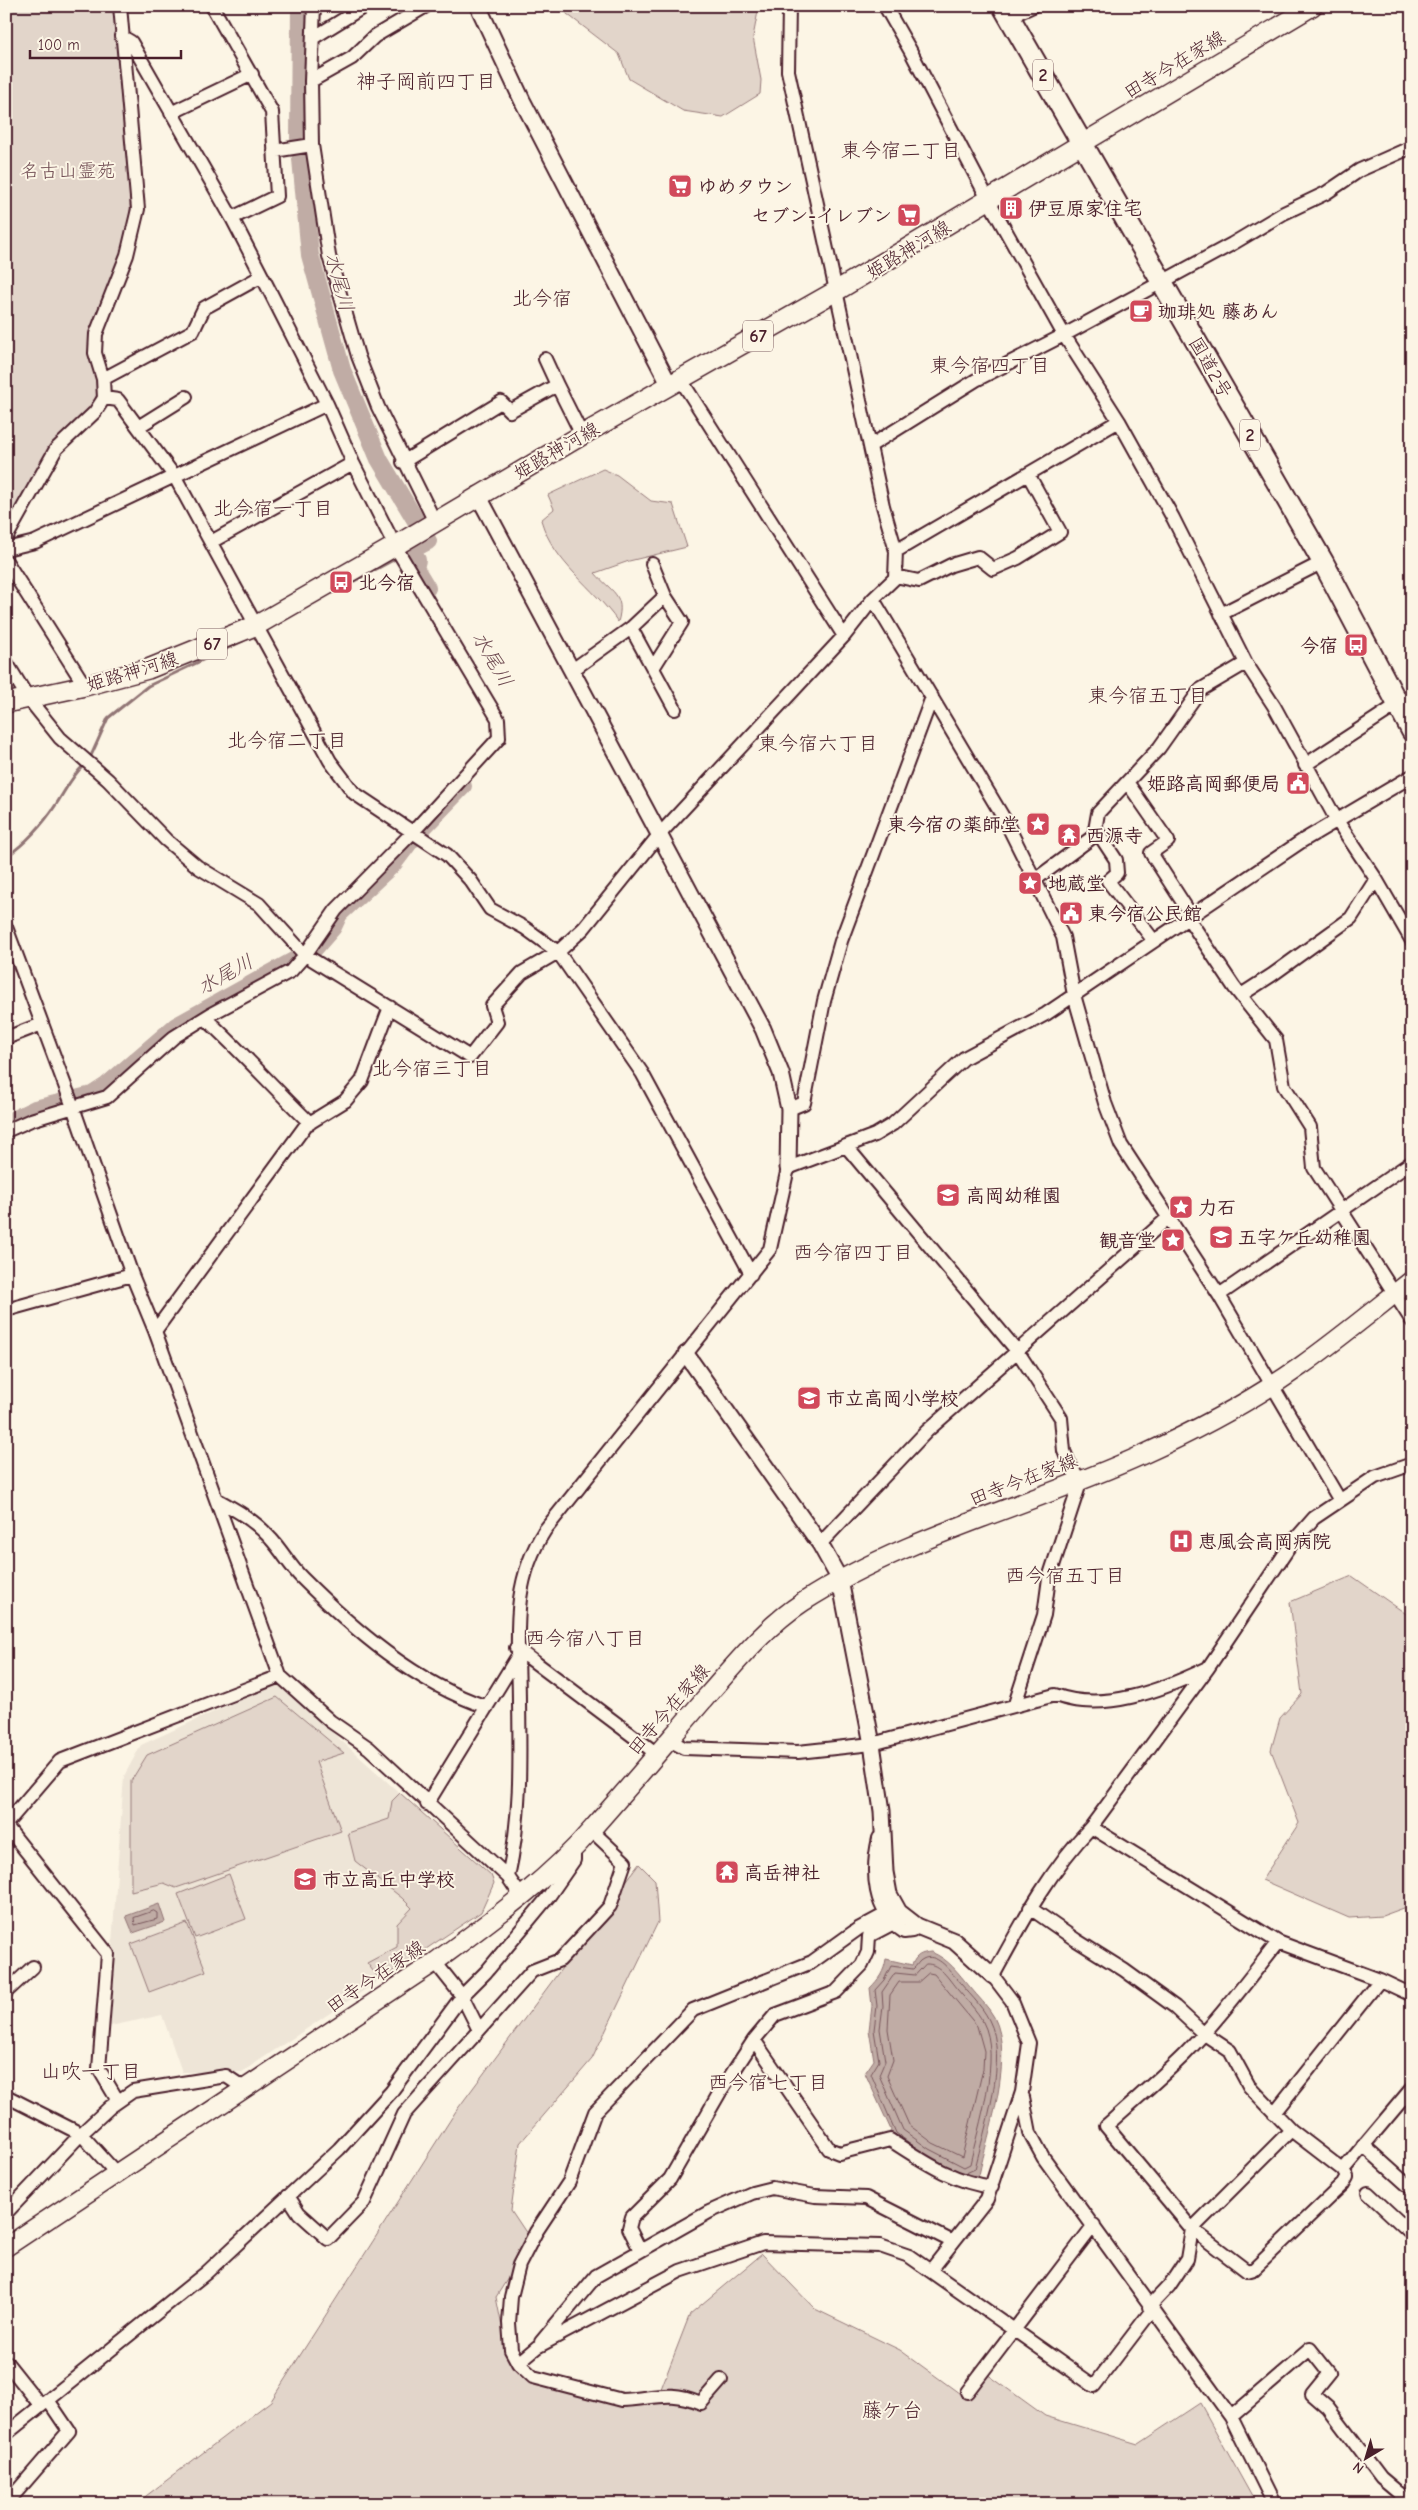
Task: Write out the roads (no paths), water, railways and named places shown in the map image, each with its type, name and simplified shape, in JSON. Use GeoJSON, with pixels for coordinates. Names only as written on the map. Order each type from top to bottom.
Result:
{"type":"FeatureCollection","features":[{"type":"Feature","properties":{"kind":"highway","name":"国道2号"},"geometry":{"type":"LineString","coordinates":[[1006,12],[1323,562],[1405,699],[1412,731]]}},
{"type":"Feature","properties":{"kind":"main road","name":"田寺今在家線"},"geometry":{"type":"LineString","coordinates":[[1082,143],[1313,6]]}},
{"type":"Feature","properties":{"kind":"main road","name":"姫路神河線"},"geometry":{"type":"LineString","coordinates":[[6,703],[85,686],[164,663],[257,624],[397,545],[478,495],[582,435],[836,291],[989,201],[1082,143]]}},
{"type":"Feature","properties":{"kind":"main road","name":"田寺今在家線"},"geometry":{"type":"LineString","coordinates":[[6,2247],[434,1962],[521,1896],[574,1849],[756,1642],[799,1604],[840,1580],[900,1550],[1140,1456],[1198,1428],[1300,1367],[1412,1280]]}},
{"type":"Feature","properties":{"kind":"street"},"geometry":{"type":"LineString","coordinates":[[6,538],[56,449],[95,412],[104,398],[104,380],[95,353],[96,334],[127,255],[138,209],[121,36],[120,6]]}},
{"type":"Feature","properties":{"kind":"street"},"geometry":{"type":"LineString","coordinates":[[212,6],[272,112],[277,196],[232,218]]}},
{"type":"Feature","properties":{"kind":"street"},"geometry":{"type":"LineString","coordinates":[[314,6],[311,81],[312,145],[329,256],[358,356],[403,462],[433,523]]}},
{"type":"Feature","properties":{"kind":"street"},"geometry":{"type":"LineString","coordinates":[[313,38],[365,6]]}},
{"type":"Feature","properties":{"kind":"street"},"geometry":{"type":"LineString","coordinates":[[311,81],[352,58],[374,36],[426,6]]}},
{"type":"Feature","properties":{"kind":"street"},"geometry":{"type":"LineString","coordinates":[[6,662],[28,698],[60,738],[108,780],[166,840],[198,866],[259,904],[305,955],[318,965],[390,1006],[470,1057],[497,1022],[492,1006],[522,973],[558,952],[584,928],[659,835],[844,636],[873,599],[895,576],[896,551],[883,506],[788,71],[790,6]]}},
{"type":"Feature","properties":{"kind":"street"},"geometry":{"type":"LineString","coordinates":[[884,6],[910,50],[989,201],[1064,336],[1119,422],[1174,518],[1246,663],[1274,706],[1336,819],[1376,879],[1412,941]]}},
{"type":"Feature","properties":{"kind":"street"},"geometry":{"type":"LineString","coordinates":[[1006,12],[1033,6]]}},
{"type":"Feature","properties":{"kind":"street"},"geometry":{"type":"LineString","coordinates":[[483,9],[522,100],[675,383],[844,636]]}},
{"type":"Feature","properties":{"kind":"street"},"geometry":{"type":"LineString","coordinates":[[6,1131],[31,1120],[107,1097],[174,1038],[205,1018],[290,971],[305,955],[336,910],[417,836],[498,738],[498,719],[397,545],[353,462],[327,404],[232,218],[131,42],[121,36]]}},
{"type":"Feature","properties":{"kind":"street"},"geometry":{"type":"LineString","coordinates":[[171,113],[252,74]]}},
{"type":"Feature","properties":{"kind":"street"},"geometry":{"type":"LineString","coordinates":[[274,151],[312,145]]}},
{"type":"Feature","properties":{"kind":"street"},"geometry":{"type":"LineString","coordinates":[[870,446],[976,380],[1064,336],[1284,213],[1326,193],[1360,170],[1412,146]]}},
{"type":"Feature","properties":{"kind":"street"},"geometry":{"type":"LineString","coordinates":[[104,380],[193,331],[204,308],[262,276]]}},
{"type":"Feature","properties":{"kind":"street"},"geometry":{"type":"LineString","coordinates":[[545,359],[582,435]]}},
{"type":"Feature","properties":{"kind":"street"},"geometry":{"type":"LineString","coordinates":[[403,462],[501,402],[510,411],[557,385]]}},
{"type":"Feature","properties":{"kind":"street"},"geometry":{"type":"LineString","coordinates":[[138,427],[186,397]]}},
{"type":"Feature","properties":{"kind":"street"},"geometry":{"type":"LineString","coordinates":[[104,398],[118,400],[174,478],[257,624],[330,762],[354,793],[453,862],[471,881],[490,909],[525,928],[558,952],[642,1073],[751,1274]]}},
{"type":"Feature","properties":{"kind":"street"},"geometry":{"type":"LineString","coordinates":[[6,549],[35,542],[174,478],[327,404]]}},
{"type":"Feature","properties":{"kind":"street"},"geometry":{"type":"LineString","coordinates":[[896,551],[1119,422]]}},
{"type":"Feature","properties":{"kind":"street"},"geometry":{"type":"LineString","coordinates":[[211,542],[353,462]]}},
{"type":"Feature","properties":{"kind":"street"},"geometry":{"type":"LineString","coordinates":[[895,576],[919,581],[951,565],[978,557],[993,569],[1024,554],[1060,532],[1028,474]]}},
{"type":"Feature","properties":{"kind":"street"},"geometry":{"type":"LineString","coordinates":[[478,495],[763,1029],[782,1073],[789,1109],[788,1168],[770,1249],[535,1545],[517,1606],[516,1654],[519,1701],[518,1801],[516,1838],[508,1877]]}},
{"type":"Feature","properties":{"kind":"street"},"geometry":{"type":"LineString","coordinates":[[6,561],[85,686]]}},
{"type":"Feature","properties":{"kind":"street"},"geometry":{"type":"LineString","coordinates":[[1221,614],[1323,562]]}},
{"type":"Feature","properties":{"kind":"street"},"geometry":{"type":"LineString","coordinates":[[652,564],[664,596],[682,622],[653,668]]}},
{"type":"Feature","properties":{"kind":"street"},"geometry":{"type":"LineString","coordinates":[[572,671],[631,628],[664,596]]}},
{"type":"Feature","properties":{"kind":"street"},"geometry":{"type":"LineString","coordinates":[[873,599],[1006,822],[1036,879],[1063,937],[1074,995],[1105,1102],[1121,1145],[1219,1295],[1339,1499]]}},
{"type":"Feature","properties":{"kind":"street"},"geometry":{"type":"LineString","coordinates":[[631,628],[675,709]]}},
{"type":"Feature","properties":{"kind":"street"},"geometry":{"type":"LineString","coordinates":[[1036,879],[1094,836],[1098,813],[1159,748],[1200,690],[1246,663]]}},
{"type":"Feature","properties":{"kind":"street"},"geometry":{"type":"LineString","coordinates":[[789,1109],[804,1104],[824,1001],[841,941],[932,698]]}},
{"type":"Feature","properties":{"kind":"street"},"geometry":{"type":"LineString","coordinates":[[1305,765],[1405,699]]}},
{"type":"Feature","properties":{"kind":"street"},"geometry":{"type":"LineString","coordinates":[[788,1168],[875,1135],[893,1124],[964,1058],[1046,1014],[1336,819],[1412,776]]}},
{"type":"Feature","properties":{"kind":"street"},"geometry":{"type":"LineString","coordinates":[[1128,782],[1168,841],[1151,853],[1189,917],[1241,995],[1276,1040],[1284,1086],[1310,1127],[1314,1168],[1412,1321]]}},
{"type":"Feature","properties":{"kind":"street"},"geometry":{"type":"LineString","coordinates":[[1096,828],[1116,860],[1117,874],[1108,881],[1154,941]]}},
{"type":"Feature","properties":{"kind":"street"},"geometry":{"type":"LineString","coordinates":[[1241,995],[1351,918],[1376,879]]}},
{"type":"Feature","properties":{"kind":"street"},"geometry":{"type":"LineString","coordinates":[[6,927],[73,1107],[132,1276],[155,1330],[280,1676],[330,1721],[369,1748],[427,1804],[508,1877],[521,1896]]}},
{"type":"Feature","properties":{"kind":"street"},"geometry":{"type":"LineString","coordinates":[[155,1330],[310,1123],[345,1101],[362,1081],[390,1006]]}},
{"type":"Feature","properties":{"kind":"street"},"geometry":{"type":"LineString","coordinates":[[205,1018],[239,1049],[267,1082],[310,1123]]}},
{"type":"Feature","properties":{"kind":"street"},"geometry":{"type":"LineString","coordinates":[[6,1038],[42,1024]]}},
{"type":"Feature","properties":{"kind":"street"},"geometry":{"type":"LineString","coordinates":[[846,1146],[1018,1352],[1061,1418],[1064,1451],[1071,1468],[1081,1480],[1048,1578],[1044,1616],[1016,1704]]}},
{"type":"Feature","properties":{"kind":"street"},"geometry":{"type":"LineString","coordinates":[[1219,1295],[1412,1162]]}},
{"type":"Feature","properties":{"kind":"street"},"geometry":{"type":"LineString","coordinates":[[820,1544],[927,1432],[1169,1217]]}},
{"type":"Feature","properties":{"kind":"street"},"geometry":{"type":"LineString","coordinates":[[6,1310],[132,1276]]}},
{"type":"Feature","properties":{"kind":"street"},"geometry":{"type":"LineString","coordinates":[[686,1354],[820,1544],[840,1580],[872,1744],[889,1894],[899,1912],[917,1926],[954,1941],[993,1976],[1012,2000],[1029,2043],[1022,2092],[992,2187],[986,2199],[931,2270]]}},
{"type":"Feature","properties":{"kind":"street"},"geometry":{"type":"LineString","coordinates":[[993,1976],[1030,1908],[1071,1849],[1091,1828],[1208,1668],[1292,1543],[1314,1518],[1339,1499],[1375,1477],[1412,1464]]}},
{"type":"Feature","properties":{"kind":"street"},"geometry":{"type":"LineString","coordinates":[[216,1499],[245,1516],[270,1538],[300,1576],[349,1624],[451,1694],[487,1707]]}},
{"type":"Feature","properties":{"kind":"street"},"geometry":{"type":"LineString","coordinates":[[427,1804],[487,1707],[516,1654]]}},
{"type":"Feature","properties":{"kind":"street"},"geometry":{"type":"LineString","coordinates":[[516,1654],[657,1754]]}},
{"type":"Feature","properties":{"kind":"street"},"geometry":{"type":"LineString","coordinates":[[669,1740],[684,1748],[798,1752],[872,1744],[1055,1695],[1070,1700],[1088,1702],[1127,1696],[1181,1682],[1208,1668]]}},
{"type":"Feature","properties":{"kind":"street"},"geometry":{"type":"LineString","coordinates":[[118,2101],[99,2069],[108,1954],[6,1825],[60,1761],[280,1676]]}},
{"type":"Feature","properties":{"kind":"street"},"geometry":{"type":"LineString","coordinates":[[1091,1828],[1278,1942],[1380,1980],[1412,1995]]}},
{"type":"Feature","properties":{"kind":"street"},"geometry":{"type":"LineString","coordinates":[[288,2196],[299,2213],[328,2240],[364,2202],[404,2114],[532,1971],[560,1960],[610,1906],[625,1862],[591,1830]]}},
{"type":"Feature","properties":{"kind":"street"},"geometry":{"type":"LineString","coordinates":[[883,1831],[877,1847],[875,1880],[888,1920],[904,1932],[912,1930],[917,1926]]}},
{"type":"Feature","properties":{"kind":"street"},"geometry":{"type":"LineString","coordinates":[[6,2434],[206,2273],[339,2149],[391,2092],[462,1996],[486,1972],[550,1896],[574,1860],[574,1849]]}},
{"type":"Feature","properties":{"kind":"street"},"geometry":{"type":"LineString","coordinates":[[1030,1908],[1124,1970],[1175,2007],[1203,2034],[1230,2051],[1248,2086],[1291,2130],[1343,2170],[1347,2177],[1343,2184],[1254,2269],[1247,2271],[1192,2229],[1106,2126],[1203,2034],[1230,2004],[1278,1942]]}},
{"type":"Feature","properties":{"kind":"street"},"geometry":{"type":"LineString","coordinates":[[640,2250],[629,2228],[632,2217],[670,2179],[720,2092],[754,2040],[775,2015],[836,1992],[862,1965],[868,1952],[870,1936],[888,1920]]}},
{"type":"Feature","properties":{"kind":"street"},"geometry":{"type":"LineString","coordinates":[[721,2380],[701,2403],[684,2396],[660,2394],[636,2400],[622,2400],[533,2377],[518,2363],[511,2350],[509,2323],[519,2265],[536,2232],[569,2182],[595,2112],[693,2010],[812,1962],[858,1929],[888,1920]]}},
{"type":"Feature","properties":{"kind":"street"},"geometry":{"type":"LineString","coordinates":[[434,1962],[462,1996],[479,2030]]}},
{"type":"Feature","properties":{"kind":"street"},"geometry":{"type":"LineString","coordinates":[[6,1992],[33,1966]]}},
{"type":"Feature","properties":{"kind":"street"},"geometry":{"type":"LineString","coordinates":[[1274,2113],[1380,1980]]}},
{"type":"Feature","properties":{"kind":"street"},"geometry":{"type":"LineString","coordinates":[[754,2040],[829,2149],[839,2153],[890,2140],[938,2171],[970,2184],[992,2187]]}},
{"type":"Feature","properties":{"kind":"street"},"geometry":{"type":"LineString","coordinates":[[6,2213],[81,2134],[118,2101],[133,2091],[226,2076],[244,2088]]}},
{"type":"Feature","properties":{"kind":"street"},"geometry":{"type":"LineString","coordinates":[[1343,2170],[1412,2088]]}},
{"type":"Feature","properties":{"kind":"street"},"geometry":{"type":"LineString","coordinates":[[1022,2092],[1025,2119],[1043,2157],[1094,2225],[1150,2308],[1231,2417],[1274,2504]]}},
{"type":"Feature","properties":{"kind":"street"},"geometry":{"type":"LineString","coordinates":[[6,2096],[81,2134],[117,2174]]}},
{"type":"Feature","properties":{"kind":"street"},"geometry":{"type":"LineString","coordinates":[[537,2347],[680,2271],[763,2243],[880,2246],[909,2256],[931,2270],[1094,2386],[1187,2259],[1192,2229],[1291,2130]]}},
{"type":"Feature","properties":{"kind":"street"},"geometry":{"type":"LineString","coordinates":[[1363,2145],[1412,2189]]}},
{"type":"Feature","properties":{"kind":"street"},"geometry":{"type":"LineString","coordinates":[[518,2363],[537,2347],[596,2276],[709,2212],[752,2193],[772,2188],[815,2196],[866,2198],[953,2242]]}},
{"type":"Feature","properties":{"kind":"street"},"geometry":{"type":"LineString","coordinates":[[1368,2193],[1412,2234]]}},
{"type":"Feature","properties":{"kind":"street"},"geometry":{"type":"LineString","coordinates":[[967,2392],[1094,2225]]}},
{"type":"Feature","properties":{"kind":"street"},"geometry":{"type":"LineString","coordinates":[[1231,2417],[1310,2349],[1329,2373],[1312,2394],[1328,2408],[1381,2478],[1406,2499],[1412,2499]]}},
{"type":"Feature","properties":{"kind":"street"},"geometry":{"type":"LineString","coordinates":[[6,2362],[68,2432],[6,2504]]}},
{"type":"Feature","properties":{"kind":"water"},"geometry":{"type":"Polygon","coordinates":[[[159,1904],[165,1922],[133,1933],[126,1916],[159,1904]]]}},
{"type":"Feature","properties":{"kind":"water"},"geometry":{"type":"Polygon","coordinates":[[[931,1952],[943,1958],[953,1967],[986,2005],[994,2017],[1000,2034],[1002,2053],[998,2095],[979,2175],[962,2180],[923,2159],[889,2134],[891,2130],[865,2073],[874,2060],[869,2030],[872,2006],[870,1988],[881,1975],[886,1959],[912,1965],[919,1955],[931,1952]]]}},
{"type":"Feature","properties":{"kind":"waterway","name":"水尾川"},"geometry":{"type":"LineString","coordinates":[[300,6],[299,138],[310,255],[342,370],[379,459],[428,541],[411,550],[417,560],[415,568],[427,588]]}},
{"type":"Feature","properties":{"kind":"waterway"},"geometry":{"type":"LineString","coordinates":[[402,555],[411,550]]}},
{"type":"Feature","properties":{"kind":"waterway"},"geometry":{"type":"LineString","coordinates":[[332,593],[397,558]]}},
{"type":"Feature","properties":{"kind":"waterway"},"geometry":{"type":"LineString","coordinates":[[90,758],[108,718],[148,686],[243,641]]}},
{"type":"Feature","properties":{"kind":"waterway"},"geometry":{"type":"LineString","coordinates":[[6,857],[21,845],[40,825],[84,765]]}},
{"type":"Feature","properties":{"kind":"waterway","name":"水尾川"},"geometry":{"type":"LineString","coordinates":[[6,1123],[35,1109],[92,1095],[106,1086],[176,1026],[313,950],[333,927],[339,914],[393,864],[411,840],[463,786]]}},
{"type":"Feature","properties":{"kind":"place","name":"ゆめタウン"},"geometry":{"type":"Point","coordinates":[680,186]}},
{"type":"Feature","properties":{"kind":"place","name":"伊豆原家住宅"},"geometry":{"type":"Point","coordinates":[1011,208]}},
{"type":"Feature","properties":{"kind":"place","name":"セブン-イレブン"},"geometry":{"type":"Point","coordinates":[909,215]}},
{"type":"Feature","properties":{"kind":"place","name":"珈琲処 藤あん"},"geometry":{"type":"Point","coordinates":[1141,311]}},
{"type":"Feature","properties":{"kind":"place","name":"北今宿"},"geometry":{"type":"Point","coordinates":[341,582]}},
{"type":"Feature","properties":{"kind":"place","name":"今宿"},"geometry":{"type":"Point","coordinates":[1356,645]}},
{"type":"Feature","properties":{"kind":"place","name":"姫路高岡郵便局"},"geometry":{"type":"Point","coordinates":[1298,783]}},
{"type":"Feature","properties":{"kind":"place","name":"東今宿の薬師堂"},"geometry":{"type":"Point","coordinates":[1038,824]}},
{"type":"Feature","properties":{"kind":"place","name":"西源寺"},"geometry":{"type":"Point","coordinates":[1069,835]}},
{"type":"Feature","properties":{"kind":"place","name":"地蔵堂"},"geometry":{"type":"Point","coordinates":[1030,883]}},
{"type":"Feature","properties":{"kind":"place","name":"東今宿公民館"},"geometry":{"type":"Point","coordinates":[1071,913]}},
{"type":"Feature","properties":{"kind":"place","name":"高岡幼稚園"},"geometry":{"type":"Point","coordinates":[948,1195]}},
{"type":"Feature","properties":{"kind":"place","name":"力石"},"geometry":{"type":"Point","coordinates":[1181,1207]}},
{"type":"Feature","properties":{"kind":"place","name":"五字ケ丘幼稚園"},"geometry":{"type":"Point","coordinates":[1221,1237]}},
{"type":"Feature","properties":{"kind":"place","name":"観音堂"},"geometry":{"type":"Point","coordinates":[1173,1240]}},
{"type":"Feature","properties":{"kind":"place","name":"市立高岡小学校"},"geometry":{"type":"Point","coordinates":[809,1398]}},
{"type":"Feature","properties":{"kind":"place","name":"恵風会高岡病院"},"geometry":{"type":"Point","coordinates":[1181,1541]}},
{"type":"Feature","properties":{"kind":"place","name":"高岳神社"},"geometry":{"type":"Point","coordinates":[727,1872]}},
{"type":"Feature","properties":{"kind":"place","name":"市立高丘中学校"},"geometry":{"type":"Point","coordinates":[305,1879]}},
{"type":"Feature","properties":{"kind":"district","name":"神子岡前四丁目"},"geometry":{"type":"Point","coordinates":[426,81]}},
{"type":"Feature","properties":{"kind":"district","name":"東今宿二丁目"},"geometry":{"type":"Point","coordinates":[901,150]}},
{"type":"Feature","properties":{"kind":"district","name":"北今宿"},"geometry":{"type":"Point","coordinates":[542,298]}},
{"type":"Feature","properties":{"kind":"district","name":"東今宿四丁目"},"geometry":{"type":"Point","coordinates":[990,365]}},
{"type":"Feature","properties":{"kind":"district","name":"北今宿一丁目"},"geometry":{"type":"Point","coordinates":[273,508]}},
{"type":"Feature","properties":{"kind":"district","name":"東今宿五丁目"},"geometry":{"type":"Point","coordinates":[1148,695]}},
{"type":"Feature","properties":{"kind":"district","name":"北今宿二丁目"},"geometry":{"type":"Point","coordinates":[287,740]}},
{"type":"Feature","properties":{"kind":"district","name":"東今宿六丁目"},"geometry":{"type":"Point","coordinates":[818,743]}},
{"type":"Feature","properties":{"kind":"district","name":"北今宿三丁目"},"geometry":{"type":"Point","coordinates":[432,1068]}},
{"type":"Feature","properties":{"kind":"district","name":"西今宿四丁目"},"geometry":{"type":"Point","coordinates":[853,1252]}},
{"type":"Feature","properties":{"kind":"district","name":"西今宿五丁目"},"geometry":{"type":"Point","coordinates":[1065,1575]}},
{"type":"Feature","properties":{"kind":"district","name":"西今宿八丁目"},"geometry":{"type":"Point","coordinates":[585,1638]}},
{"type":"Feature","properties":{"kind":"district","name":"山吹一丁目"},"geometry":{"type":"Point","coordinates":[91,2071]}},
{"type":"Feature","properties":{"kind":"district","name":"西今宿七丁目"},"geometry":{"type":"Point","coordinates":[768,2082]}},
{"type":"Feature","properties":{"kind":"district","name":"藤ケ台"},"geometry":{"type":"Point","coordinates":[892,2410]}},
{"type":"Feature","properties":{"kind":"park label","name":"名古山霊苑"},"geometry":{"type":"Point","coordinates":[68,170]}}]}
